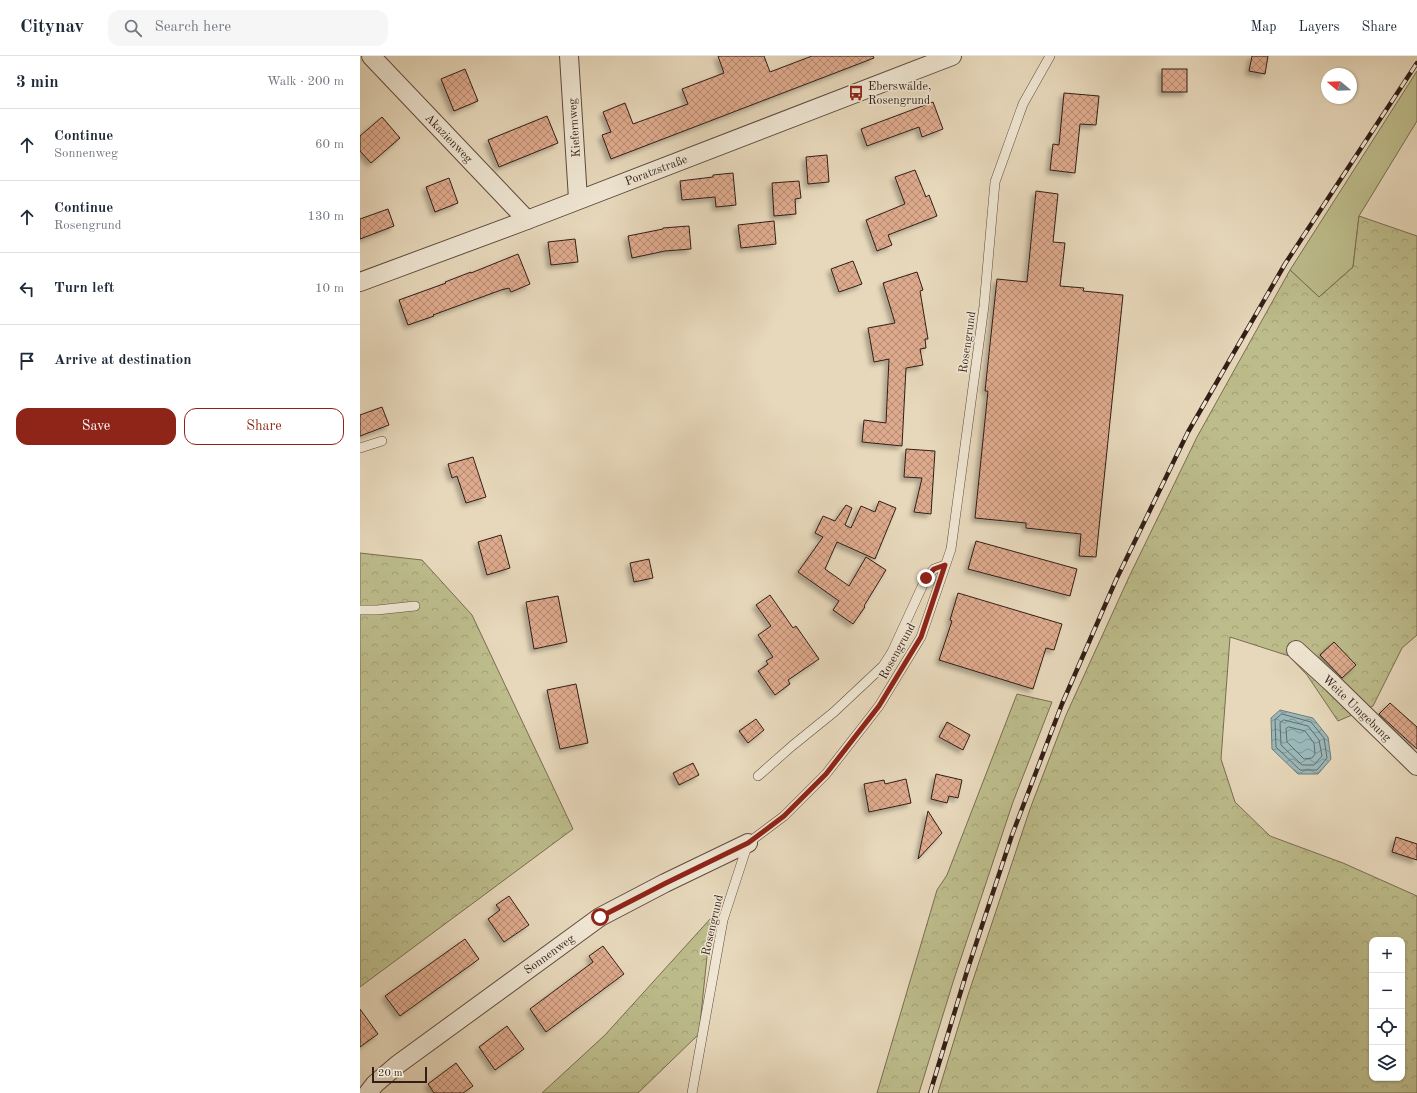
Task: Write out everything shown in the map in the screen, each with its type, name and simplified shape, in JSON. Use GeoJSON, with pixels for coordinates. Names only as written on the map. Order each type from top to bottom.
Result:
{"type":"FeatureCollection","features":[{"type":"Feature","properties":{"kind":"street","name":"Akazienweg"},"geometry":{"type":"LineString","coordinates":[[371,56],[527,220]]}},
{"type":"Feature","properties":{"kind":"street","name":"Kiefernweg"},"geometry":{"type":"LineString","coordinates":[[569,56],[578,199]]}},
{"type":"Feature","properties":{"kind":"street","name":"Poratzstraße"},"geometry":{"type":"LineString","coordinates":[[360,282],[527,220],[578,199],[952,56]]}},
{"type":"Feature","properties":{"kind":"street","name":"Weite Umgebung"},"geometry":{"type":"LineString","coordinates":[[1296,650],[1417,766]]}},
{"type":"Feature","properties":{"kind":"street","name":"Sonnenweg"},"geometry":{"type":"LineString","coordinates":[[368,1093],[375,1084],[397,1065],[600,917],[748,843]]}},
{"type":"Feature","properties":{"kind":"lane","name":"Rosengrund"},"geometry":{"type":"LineString","coordinates":[[692,1093],[723,920],[748,843],[784,816],[826,774],[879,706],[921,637],[951,549],[983,314],[995,182],[1022,104],[1050,56]]}},
{"type":"Feature","properties":{"kind":"lane"},"geometry":{"type":"LineString","coordinates":[[360,448],[382,441]]}},
{"type":"Feature","properties":{"kind":"lane"},"geometry":{"type":"LineString","coordinates":[[758,776],[834,712],[883,666],[892,652],[926,578],[934,569],[945,565]]}},
{"type":"Feature","properties":{"kind":"lane"},"geometry":{"type":"LineString","coordinates":[[360,610],[377,610],[415,606]]}},
{"type":"Feature","properties":{"kind":"green space"},"geometry":{"type":"Polygon","coordinates":[[[1417,71],[1417,121],[1359,216],[1353,267],[1319,297],[1290,270],[1417,71]]]}},
{"type":"Feature","properties":{"kind":"green space"},"geometry":{"type":"Polygon","coordinates":[[[1359,216],[1417,236],[1417,635],[1402,648],[1373,706],[1338,721],[1307,675],[1289,656],[1230,637],[1221,759],[1235,802],[1270,836],[1343,863],[1417,896],[1417,1093],[938,1093],[967,998],[1030,809],[1066,715],[1129,577],[1197,437],[1290,270],[1319,297],[1353,267],[1359,216]]]}},
{"type":"Feature","properties":{"kind":"green space"},"geometry":{"type":"Polygon","coordinates":[[[360,553],[422,560],[472,615],[573,829],[360,987],[360,553]]]}},
{"type":"Feature","properties":{"kind":"green space"},"geometry":{"type":"Polygon","coordinates":[[[1017,694],[1052,702],[1013,802],[954,979],[919,1093],[877,1093],[937,890],[947,875],[1017,694]]]}},
{"type":"Feature","properties":{"kind":"green space"},"geometry":{"type":"Polygon","coordinates":[[[711,918],[699,1034],[638,1093],[542,1093],[605,1035],[711,918]]]}},
{"type":"Feature","properties":{"kind":"water"},"geometry":{"type":"Polygon","coordinates":[[[1280,710],[1313,718],[1328,737],[1331,759],[1318,774],[1298,774],[1272,749],[1271,718],[1280,710]]]}},
{"type":"Feature","properties":{"kind":"building"},"geometry":{"type":"Polygon","coordinates":[[[718,56],[764,56],[770,72],[812,56],[873,56],[874,58],[611,159],[602,135],[611,132],[603,112],[625,103],[633,124],[688,104],[682,89],[724,73],[718,56]]]}},
{"type":"Feature","properties":{"kind":"building"},"geometry":{"type":"Polygon","coordinates":[[[1252,56],[1268,56],[1265,74],[1249,71],[1252,56]]]}},
{"type":"Feature","properties":{"kind":"building"},"geometry":{"type":"Polygon","coordinates":[[[465,69],[478,101],[454,111],[441,79],[465,69]]]}},
{"type":"Feature","properties":{"kind":"building"},"geometry":{"type":"Polygon","coordinates":[[[1162,69],[1187,69],[1187,92],[1162,92],[1162,69]]]}},
{"type":"Feature","properties":{"kind":"building"},"geometry":{"type":"Polygon","coordinates":[[[1064,93],[1099,96],[1096,125],[1080,124],[1075,173],[1050,170],[1053,144],[1059,145],[1064,93]]]}},
{"type":"Feature","properties":{"kind":"building"},"geometry":{"type":"Polygon","coordinates":[[[933,102],[943,129],[922,137],[919,127],[867,146],[861,129],[933,102]]]}},
{"type":"Feature","properties":{"kind":"building"},"geometry":{"type":"Polygon","coordinates":[[[547,116],[558,143],[499,167],[488,140],[547,116]]]}},
{"type":"Feature","properties":{"kind":"building"},"geometry":{"type":"Polygon","coordinates":[[[382,117],[400,138],[371,163],[360,151],[360,136],[382,117]]]}},
{"type":"Feature","properties":{"kind":"building"},"geometry":{"type":"Polygon","coordinates":[[[827,155],[829,182],[808,184],[806,157],[827,155]]]}},
{"type":"Feature","properties":{"kind":"building"},"geometry":{"type":"Polygon","coordinates":[[[915,170],[926,197],[929,195],[937,216],[888,235],[892,245],[877,251],[866,220],[905,204],[895,177],[915,170]]]}},
{"type":"Feature","properties":{"kind":"building"},"geometry":{"type":"Polygon","coordinates":[[[733,173],[736,205],[716,207],[715,197],[682,200],[680,181],[733,173]]]}},
{"type":"Feature","properties":{"kind":"building"},"geometry":{"type":"Polygon","coordinates":[[[449,178],[458,203],[435,212],[426,187],[449,178]]]}},
{"type":"Feature","properties":{"kind":"building"},"geometry":{"type":"Polygon","coordinates":[[[799,181],[801,198],[795,199],[796,214],[774,216],[772,183],[799,181]]]}},
{"type":"Feature","properties":{"kind":"building"},"geometry":{"type":"Polygon","coordinates":[[[1036,191],[1058,194],[1053,242],[1065,243],[1060,286],[1084,288],[1083,291],[1123,295],[1096,557],[1079,556],[1081,534],[1026,528],[1026,523],[975,518],[988,391],[985,391],[997,279],[1027,282],[1036,191]]]}},
{"type":"Feature","properties":{"kind":"building"},"geometry":{"type":"Polygon","coordinates":[[[388,209],[394,226],[360,239],[360,219],[388,209]]]}},
{"type":"Feature","properties":{"kind":"building"},"geometry":{"type":"Polygon","coordinates":[[[774,221],[776,244],[741,248],[738,225],[774,221]]]}},
{"type":"Feature","properties":{"kind":"building"},"geometry":{"type":"Polygon","coordinates":[[[689,226],[691,249],[665,251],[632,258],[628,236],[663,228],[689,226]]]}},
{"type":"Feature","properties":{"kind":"building"},"geometry":{"type":"Polygon","coordinates":[[[575,239],[578,262],[551,265],[548,242],[575,239]]]}},
{"type":"Feature","properties":{"kind":"building"},"geometry":{"type":"Polygon","coordinates":[[[518,254],[530,284],[511,292],[509,288],[501,290],[408,325],[399,300],[518,254]]]}},
{"type":"Feature","properties":{"kind":"building"},"geometry":{"type":"Polygon","coordinates":[[[853,261],[862,284],[839,292],[831,269],[853,261]]]}},
{"type":"Feature","properties":{"kind":"building"},"geometry":{"type":"Polygon","coordinates":[[[917,272],[923,290],[920,291],[928,339],[925,339],[926,348],[920,349],[923,365],[906,368],[902,446],[862,442],[864,420],[886,423],[889,359],[874,362],[868,328],[895,323],[883,283],[917,272]]]}},
{"type":"Feature","properties":{"kind":"building"},"geometry":{"type":"Polygon","coordinates":[[[382,407],[389,425],[360,436],[360,415],[382,407]]]}},
{"type":"Feature","properties":{"kind":"building"},"geometry":{"type":"Polygon","coordinates":[[[906,449],[935,451],[931,514],[914,512],[922,478],[904,477],[906,449]]]}},
{"type":"Feature","properties":{"kind":"building"},"geometry":{"type":"Polygon","coordinates":[[[473,457],[486,497],[466,503],[457,476],[452,478],[448,464],[473,457]]]}},
{"type":"Feature","properties":{"kind":"building"},"geometry":{"type":"Polygon","coordinates":[[[879,501],[896,508],[875,559],[837,542],[825,569],[849,586],[866,557],[886,570],[864,606],[865,607],[853,624],[833,610],[839,601],[798,572],[823,537],[815,533],[823,516],[835,521],[846,505],[852,508],[845,525],[851,528],[861,506],[875,512],[879,501]]]}},
{"type":"Feature","properties":{"kind":"building"},"geometry":{"type":"Polygon","coordinates":[[[501,535],[510,568],[487,575],[478,542],[501,535]]]}},
{"type":"Feature","properties":{"kind":"building"},"geometry":{"type":"Polygon","coordinates":[[[976,541],[1077,569],[1070,596],[968,569],[976,541]]]}},
{"type":"Feature","properties":{"kind":"building"},"geometry":{"type":"Polygon","coordinates":[[[649,559],[653,578],[634,582],[630,563],[649,559]]]}},
{"type":"Feature","properties":{"kind":"building"},"geometry":{"type":"Polygon","coordinates":[[[958,593],[1062,624],[1054,650],[1046,648],[1033,689],[939,660],[952,621],[950,620],[958,593]]]}},
{"type":"Feature","properties":{"kind":"building"},"geometry":{"type":"Polygon","coordinates":[[[770,595],[793,628],[796,626],[819,659],[788,680],[790,684],[775,695],[758,671],[768,664],[766,661],[773,657],[758,635],[771,626],[756,605],[770,595]]]}},
{"type":"Feature","properties":{"kind":"building"},"geometry":{"type":"Polygon","coordinates":[[[558,596],[567,642],[534,649],[526,602],[558,596]]]}},
{"type":"Feature","properties":{"kind":"building"},"geometry":{"type":"Polygon","coordinates":[[[1334,642],[1356,665],[1342,678],[1320,655],[1334,642]]]}},
{"type":"Feature","properties":{"kind":"building"},"geometry":{"type":"Polygon","coordinates":[[[576,684],[588,743],[560,749],[547,690],[576,684]]]}},
{"type":"Feature","properties":{"kind":"building"},"geometry":{"type":"Polygon","coordinates":[[[1390,703],[1417,727],[1417,749],[1379,714],[1390,703]]]}},
{"type":"Feature","properties":{"kind":"building"},"geometry":{"type":"Polygon","coordinates":[[[756,719],[764,730],[748,743],[739,731],[756,719]]]}},
{"type":"Feature","properties":{"kind":"building"},"geometry":{"type":"Polygon","coordinates":[[[947,722],[970,735],[963,750],[939,737],[947,722]]]}},
{"type":"Feature","properties":{"kind":"building"},"geometry":{"type":"Polygon","coordinates":[[[693,763],[699,775],[679,785],[673,773],[693,763]]]}},
{"type":"Feature","properties":{"kind":"building"},"geometry":{"type":"Polygon","coordinates":[[[936,774],[962,780],[958,798],[949,796],[947,803],[931,799],[936,774]]]}},
{"type":"Feature","properties":{"kind":"building"},"geometry":{"type":"Polygon","coordinates":[[[906,779],[911,803],[869,812],[864,784],[884,780],[885,784],[906,779]]]}},
{"type":"Feature","properties":{"kind":"building"},"geometry":{"type":"Polygon","coordinates":[[[928,811],[942,833],[918,859],[928,811]]]}},
{"type":"Feature","properties":{"kind":"building"},"geometry":{"type":"Polygon","coordinates":[[[1396,837],[1417,844],[1417,860],[1392,852],[1396,837]]]}},
{"type":"Feature","properties":{"kind":"building"},"geometry":{"type":"Polygon","coordinates":[[[509,896],[529,925],[504,942],[488,919],[500,910],[496,905],[509,896]]]}},
{"type":"Feature","properties":{"kind":"building"},"geometry":{"type":"Polygon","coordinates":[[[465,939],[479,959],[400,1016],[385,996],[465,939]]]}},
{"type":"Feature","properties":{"kind":"building"},"geometry":{"type":"Polygon","coordinates":[[[603,946],[624,974],[546,1032],[530,1009],[593,962],[589,956],[603,946]]]}},
{"type":"Feature","properties":{"kind":"building"},"geometry":{"type":"Polygon","coordinates":[[[360,1009],[378,1034],[360,1047],[360,1009]]]}},
{"type":"Feature","properties":{"kind":"building"},"geometry":{"type":"Polygon","coordinates":[[[507,1026],[524,1049],[495,1070],[479,1047],[507,1026]]]}},
{"type":"Feature","properties":{"kind":"building"},"geometry":{"type":"Polygon","coordinates":[[[456,1063],[473,1086],[463,1093],[434,1093],[428,1084],[456,1063]]]}},
{"type":"Feature","properties":{"kind":"railway"},"geometry":{"type":"LineString","coordinates":[[930,1093],[968,968],[1012,835],[1062,704],[1116,580],[1188,432],[1285,264],[1417,63]]}},
{"type":"Feature","properties":{"kind":"place","name":"Eberswalde, Rosengrund"},"geometry":{"type":"Point","coordinates":[856,93]}},
{"type":"Feature","properties":{"kind":"route"},"geometry":{"type":"LineString","coordinates":[[600,917],[748,843],[784,816],[826,774],[879,706],[921,637],[945,565],[934,569],[926,578]]}}]}
